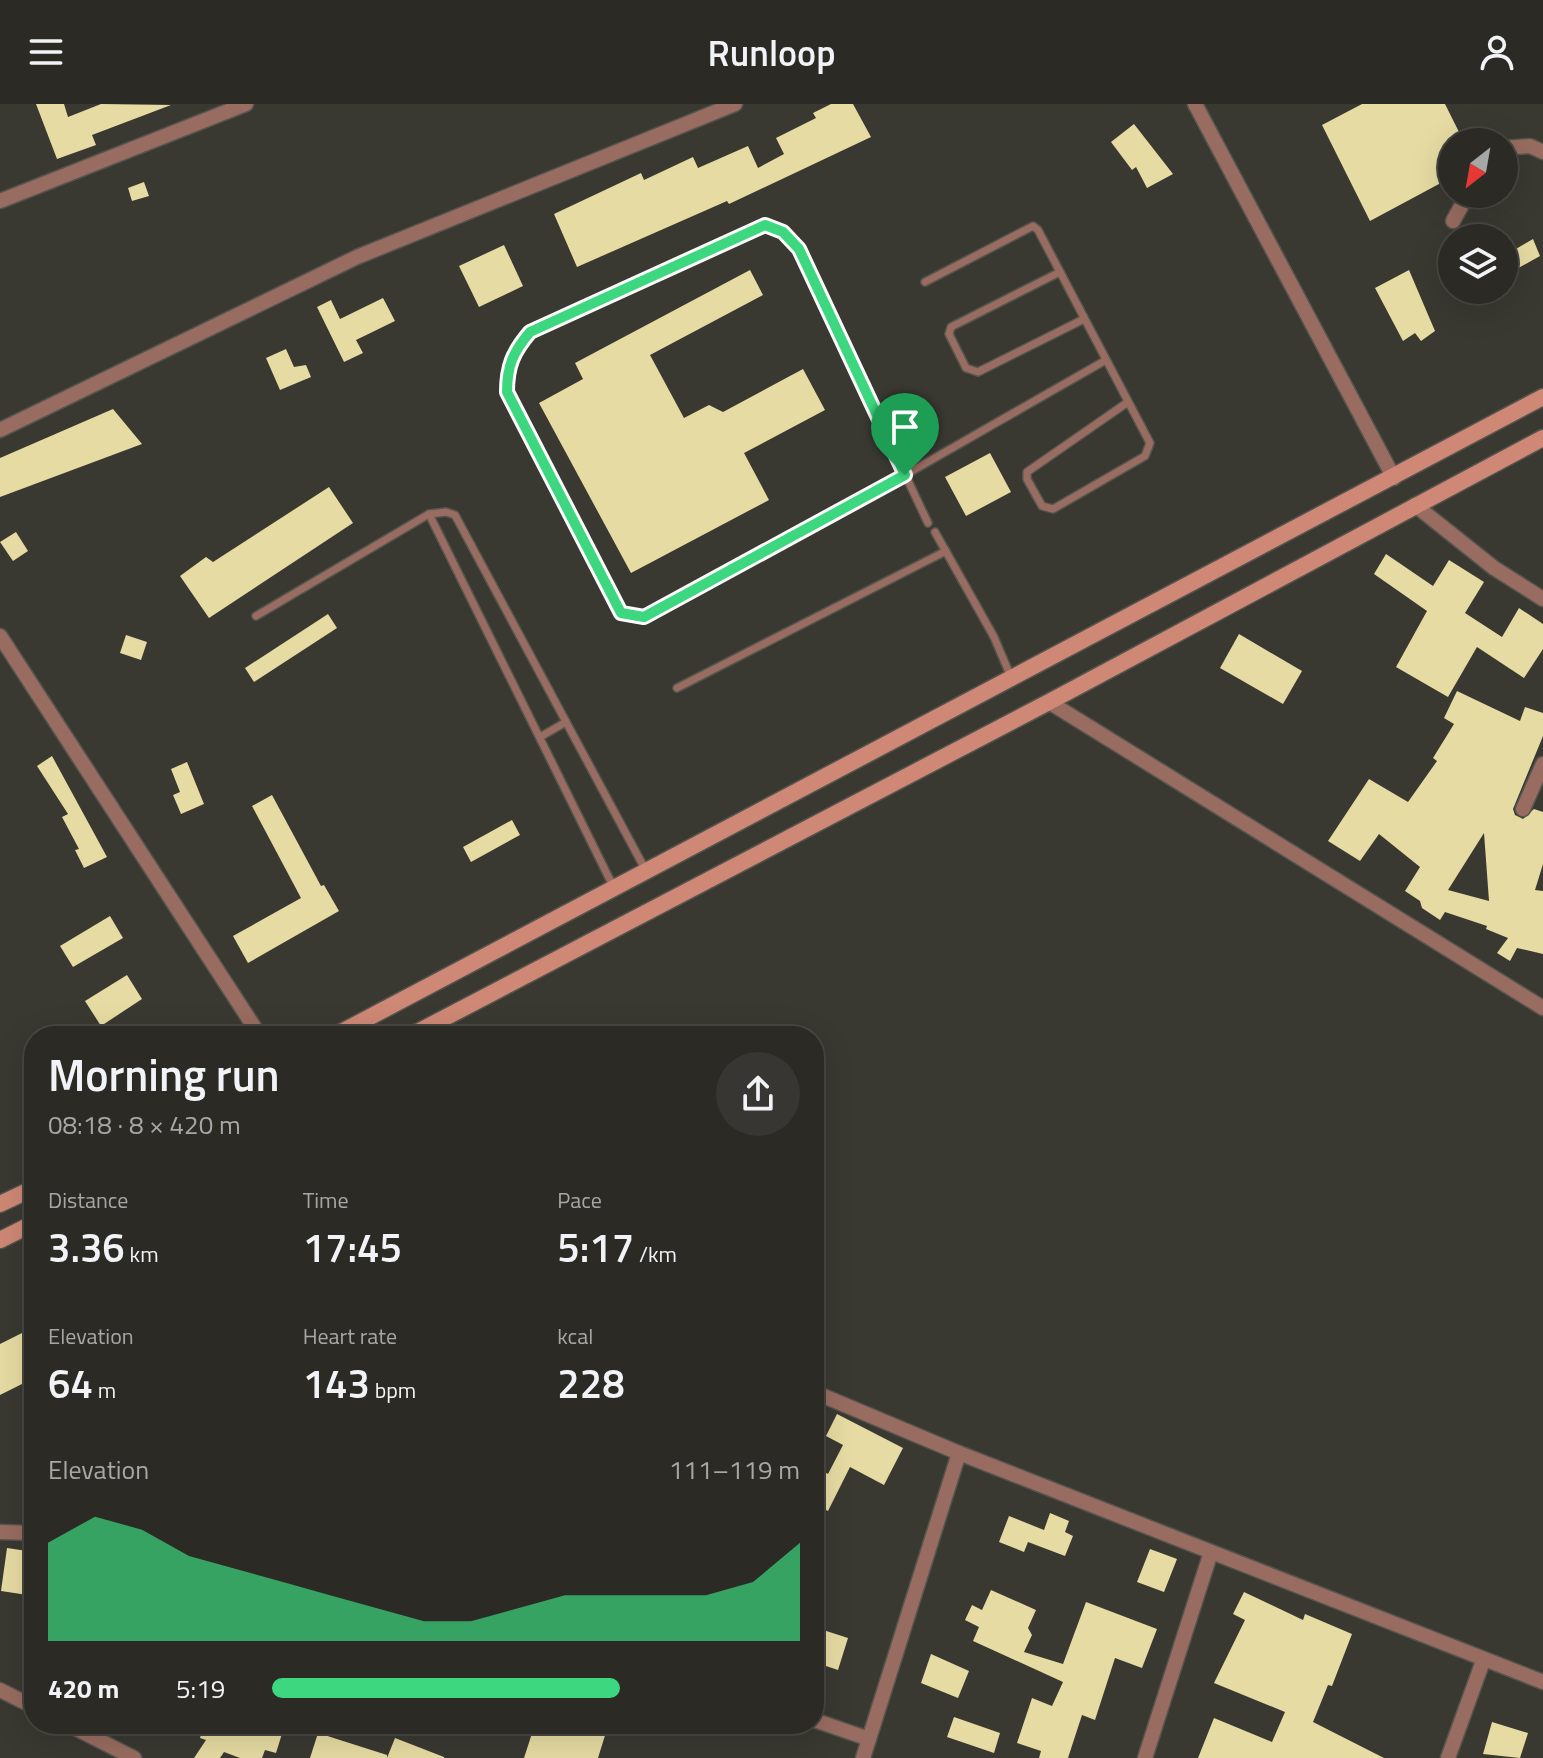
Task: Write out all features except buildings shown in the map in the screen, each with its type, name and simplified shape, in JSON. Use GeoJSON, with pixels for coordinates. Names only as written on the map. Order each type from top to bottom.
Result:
{"type":"FeatureCollection","features":[{"type":"Feature","properties":{"kind":"main road"},"geometry":{"type":"LineString","coordinates":[[353,1026],[1543,397]]}},
{"type":"Feature","properties":{"kind":"main road"},"geometry":{"type":"LineString","coordinates":[[429,1026],[1049,702],[1543,438]]}},
{"type":"Feature","properties":{"kind":"main road"},"geometry":{"type":"LineString","coordinates":[[0,1204],[24,1193]]}},
{"type":"Feature","properties":{"kind":"main road"},"geometry":{"type":"LineString","coordinates":[[0,1240],[24,1228]]}},
{"type":"Feature","properties":{"kind":"street"},"geometry":{"type":"LineString","coordinates":[[0,201],[246,104]]}},
{"type":"Feature","properties":{"kind":"street"},"geometry":{"type":"LineString","coordinates":[[0,430],[357,257],[735,104]]}},
{"type":"Feature","properties":{"kind":"street"},"geometry":{"type":"LineString","coordinates":[[1195,104],[1394,478]]}},
{"type":"Feature","properties":{"kind":"street"},"geometry":{"type":"LineString","coordinates":[[1518,147],[1530,146],[1543,152]]}},
{"type":"Feature","properties":{"kind":"street"},"geometry":{"type":"LineString","coordinates":[[1453,221],[1460,208]]}},
{"type":"Feature","properties":{"kind":"street"},"geometry":{"type":"LineString","coordinates":[[1415,505],[1494,568],[1543,599]]}},
{"type":"Feature","properties":{"kind":"street"},"geometry":{"type":"LineString","coordinates":[[0,636],[254,1026]]}},
{"type":"Feature","properties":{"kind":"street"},"geometry":{"type":"LineString","coordinates":[[1049,702],[1543,1008]]}},
{"type":"Feature","properties":{"kind":"street"},"geometry":{"type":"LineString","coordinates":[[1523,809],[1543,764]]}},
{"type":"Feature","properties":{"kind":"street"},"geometry":{"type":"LineString","coordinates":[[824,1396],[1483,1661],[1542,1679]]}},
{"type":"Feature","properties":{"kind":"street"},"geometry":{"type":"LineString","coordinates":[[863,1758],[959,1453]]}},
{"type":"Feature","properties":{"kind":"street"},"geometry":{"type":"LineString","coordinates":[[0,1532],[24,1533]]}},
{"type":"Feature","properties":{"kind":"street"},"geometry":{"type":"LineString","coordinates":[[1145,1758],[1211,1552]]}},
{"type":"Feature","properties":{"kind":"street"},"geometry":{"type":"LineString","coordinates":[[1448,1758],[1483,1661]]}},
{"type":"Feature","properties":{"kind":"street"},"geometry":{"type":"LineString","coordinates":[[0,1690],[24,1702]]}},
{"type":"Feature","properties":{"kind":"street"},"geometry":{"type":"LineString","coordinates":[[824,1723],[869,1739]]}},
{"type":"Feature","properties":{"kind":"street"},"geometry":{"type":"LineString","coordinates":[[87,1734],[134,1758]]}},
{"type":"Feature","properties":{"kind":"lane"},"geometry":{"type":"LineString","coordinates":[[928,523],[905,475],[799,249],[783,232],[765,225],[530,332],[515,349],[507,369],[507,392],[621,613],[633,618],[644,617],[905,475],[1106,360]]}},
{"type":"Feature","properties":{"kind":"lane"},"geometry":{"type":"LineString","coordinates":[[925,282],[1028,226],[1038,230],[1150,443],[1145,456],[1053,509],[1042,506],[1027,479],[1027,472],[1128,402]]}},
{"type":"Feature","properties":{"kind":"lane"},"geometry":{"type":"LineString","coordinates":[[1060,272],[951,327],[949,334],[966,368],[978,372],[1084,319]]}},
{"type":"Feature","properties":{"kind":"lane"},"geometry":{"type":"LineString","coordinates":[[256,616],[429,514],[446,512],[455,515],[645,869]]}},
{"type":"Feature","properties":{"kind":"lane"},"geometry":{"type":"LineString","coordinates":[[429,514],[613,886]]}},
{"type":"Feature","properties":{"kind":"lane"},"geometry":{"type":"LineString","coordinates":[[935,532],[994,637],[1012,679]]}},
{"type":"Feature","properties":{"kind":"lane"},"geometry":{"type":"LineString","coordinates":[[677,688],[946,551]]}},
{"type":"Feature","properties":{"kind":"lane"},"geometry":{"type":"LineString","coordinates":[[540,737],[566,722]]}},
{"type":"Feature","properties":{"kind":"route"},"geometry":{"type":"LineString","coordinates":[[765,225],[783,232],[799,249],[905,475],[644,617],[633,618],[621,613],[507,392],[507,369],[515,349],[530,332],[765,225]]}}]}
